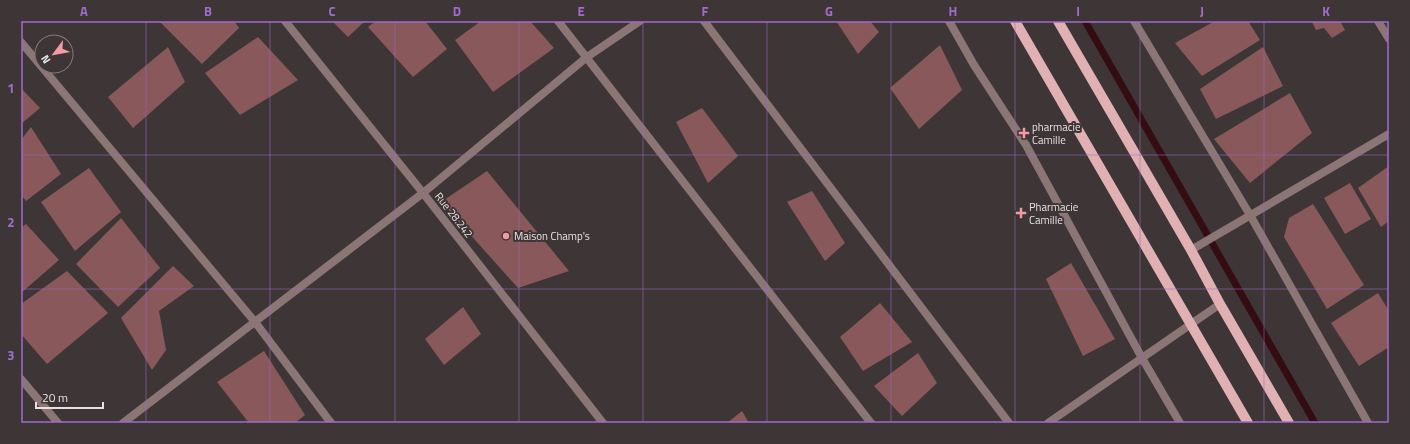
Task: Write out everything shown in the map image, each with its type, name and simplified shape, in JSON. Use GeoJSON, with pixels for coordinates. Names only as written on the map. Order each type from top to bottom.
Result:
{"type":"FeatureCollection","features":[{"type":"Feature","properties":{"kind":"main road"},"geometry":{"type":"LineString","coordinates":[[1015,21],[1248,423]]}},
{"type":"Feature","properties":{"kind":"main road"},"geometry":{"type":"LineString","coordinates":[[1058,21],[1191,250],[1220,304],[1289,423]]}},
{"type":"Feature","properties":{"kind":"street","name":"Rue 28.242"},"geometry":{"type":"LineString","coordinates":[[286,21],[603,423]]}},
{"type":"Feature","properties":{"kind":"street"},"geometry":{"type":"LineString","coordinates":[[558,21],[871,423]]}},
{"type":"Feature","properties":{"kind":"street"},"geometry":{"type":"LineString","coordinates":[[124,423],[423,193],[587,58],[640,21]]}},
{"type":"Feature","properties":{"kind":"street"},"geometry":{"type":"LineString","coordinates":[[704,21],[1009,423]]}},
{"type":"Feature","properties":{"kind":"street"},"geometry":{"type":"LineString","coordinates":[[949,21],[974,64],[1026,145],[1142,358],[1180,423]]}},
{"type":"Feature","properties":{"kind":"street"},"geometry":{"type":"LineString","coordinates":[[1134,21],[1250,215],[1368,423]]}},
{"type":"Feature","properties":{"kind":"street"},"geometry":{"type":"LineString","coordinates":[[1378,21],[1389,39]]}},
{"type":"Feature","properties":{"kind":"street"},"geometry":{"type":"LineString","coordinates":[[21,42],[255,322],[331,423]]}},
{"type":"Feature","properties":{"kind":"street"},"geometry":{"type":"LineString","coordinates":[[1191,250],[1389,134]]}},
{"type":"Feature","properties":{"kind":"street"},"geometry":{"type":"LineString","coordinates":[[1048,423],[1220,304]]}},
{"type":"Feature","properties":{"kind":"street"},"geometry":{"type":"LineString","coordinates":[[21,379],[58,423]]}},
{"type":"Feature","properties":{"kind":"building"},"geometry":{"type":"Polygon","coordinates":[[[234,21],[239,28],[202,64],[160,22],[234,21]]]}},
{"type":"Feature","properties":{"kind":"building"},"geometry":{"type":"Polygon","coordinates":[[[332,21],[365,21],[348,37],[332,21]]]}},
{"type":"Feature","properties":{"kind":"building"},"geometry":{"type":"Polygon","coordinates":[[[376,21],[425,21],[447,49],[413,77],[368,27],[376,21]]]}},
{"type":"Feature","properties":{"kind":"building"},"geometry":{"type":"Polygon","coordinates":[[[481,21],[530,21],[554,48],[493,92],[455,40],[481,21]]]}},
{"type":"Feature","properties":{"kind":"building"},"geometry":{"type":"Polygon","coordinates":[[[836,21],[870,21],[879,32],[858,54],[836,21]]]}},
{"type":"Feature","properties":{"kind":"building"},"geometry":{"type":"Polygon","coordinates":[[[1215,21],[1248,21],[1260,40],[1202,76],[1175,43],[1215,21]]]}},
{"type":"Feature","properties":{"kind":"building"},"geometry":{"type":"Polygon","coordinates":[[[1340,21],[1345,30],[1332,38],[1324,28],[1316,30],[1312,22],[1340,21]]]}},
{"type":"Feature","properties":{"kind":"building"},"geometry":{"type":"Polygon","coordinates":[[[258,37],[298,80],[240,115],[205,73],[258,37]]]}},
{"type":"Feature","properties":{"kind":"building"},"geometry":{"type":"Polygon","coordinates":[[[940,45],[962,90],[919,129],[890,88],[940,45]]]}},
{"type":"Feature","properties":{"kind":"building"},"geometry":{"type":"Polygon","coordinates":[[[168,47],[185,82],[133,128],[108,97],[168,47]]]}},
{"type":"Feature","properties":{"kind":"building"},"geometry":{"type":"Polygon","coordinates":[[[1263,47],[1283,86],[1216,119],[1200,89],[1263,47]]]}},
{"type":"Feature","properties":{"kind":"building"},"geometry":{"type":"Polygon","coordinates":[[[21,88],[40,108],[21,124],[21,88]]]}},
{"type":"Feature","properties":{"kind":"building"},"geometry":{"type":"Polygon","coordinates":[[[1290,93],[1312,133],[1250,183],[1214,139],[1290,93]]]}},
{"type":"Feature","properties":{"kind":"building"},"geometry":{"type":"Polygon","coordinates":[[[702,108],[738,156],[708,183],[676,122],[702,108]]]}},
{"type":"Feature","properties":{"kind":"building"},"geometry":{"type":"Polygon","coordinates":[[[31,127],[61,174],[26,201],[21,195],[21,140],[31,127]]]}},
{"type":"Feature","properties":{"kind":"building"},"geometry":{"type":"Polygon","coordinates":[[[1389,166],[1389,221],[1381,227],[1358,188],[1389,166]]]}},
{"type":"Feature","properties":{"kind":"building"},"geometry":{"type":"Polygon","coordinates":[[[89,168],[121,212],[75,251],[41,202],[89,168]]]}},
{"type":"Feature","properties":{"kind":"building","name":"Maison Champ's"},"geometry":{"type":"Polygon","coordinates":[[[487,171],[569,271],[518,288],[441,202],[487,171]]]}},
{"type":"Feature","properties":{"kind":"building"},"geometry":{"type":"Polygon","coordinates":[[[1350,183],[1371,219],[1345,234],[1324,198],[1350,183]]]}},
{"type":"Feature","properties":{"kind":"building"},"geometry":{"type":"Polygon","coordinates":[[[812,191],[845,243],[825,261],[787,202],[812,191]]]}},
{"type":"Feature","properties":{"kind":"building"},"geometry":{"type":"Polygon","coordinates":[[[1313,204],[1364,285],[1327,309],[1284,237],[1289,218],[1313,204]]]}},
{"type":"Feature","properties":{"kind":"building"},"geometry":{"type":"Polygon","coordinates":[[[121,218],[160,268],[118,307],[76,264],[121,218]]]}},
{"type":"Feature","properties":{"kind":"building"},"geometry":{"type":"Polygon","coordinates":[[[26,224],[59,260],[21,293],[21,228],[26,224]]]}},
{"type":"Feature","properties":{"kind":"building"},"geometry":{"type":"Polygon","coordinates":[[[1071,263],[1115,339],[1083,356],[1046,279],[1071,263]]]}},
{"type":"Feature","properties":{"kind":"building"},"geometry":{"type":"Polygon","coordinates":[[[173,266],[194,286],[159,311],[166,350],[152,370],[121,318],[173,266]]]}},
{"type":"Feature","properties":{"kind":"building"},"geometry":{"type":"Polygon","coordinates":[[[67,271],[108,313],[47,364],[21,334],[21,304],[67,271]]]}},
{"type":"Feature","properties":{"kind":"building"},"geometry":{"type":"Polygon","coordinates":[[[1378,293],[1389,311],[1389,347],[1359,366],[1331,323],[1378,293]]]}},
{"type":"Feature","properties":{"kind":"building"},"geometry":{"type":"Polygon","coordinates":[[[880,303],[912,342],[863,371],[840,337],[880,303]]]}},
{"type":"Feature","properties":{"kind":"building"},"geometry":{"type":"Polygon","coordinates":[[[463,307],[481,334],[444,365],[425,339],[463,307]]]}},
{"type":"Feature","properties":{"kind":"building"},"geometry":{"type":"Polygon","coordinates":[[[264,351],[305,415],[295,423],[249,423],[217,382],[264,351]]]}},
{"type":"Feature","properties":{"kind":"building"},"geometry":{"type":"Polygon","coordinates":[[[918,353],[937,383],[902,416],[874,386],[918,353]]]}},
{"type":"Feature","properties":{"kind":"building"},"geometry":{"type":"Polygon","coordinates":[[[742,411],[749,423],[727,423],[742,411]]]}},
{"type":"Feature","properties":{"kind":"waterway"},"geometry":{"type":"LineString","coordinates":[[1085,21],[1315,423]]}},
{"type":"Feature","properties":{"kind":"place","name":"pharmacie Camille"},"geometry":{"type":"Point","coordinates":[1024,133]}},
{"type":"Feature","properties":{"kind":"place","name":"Pharmacie Camille"},"geometry":{"type":"Point","coordinates":[1021,213]}},
{"type":"Feature","properties":{"kind":"place","name":"Maison Champ's"},"geometry":{"type":"Point","coordinates":[506,236]}}]}
